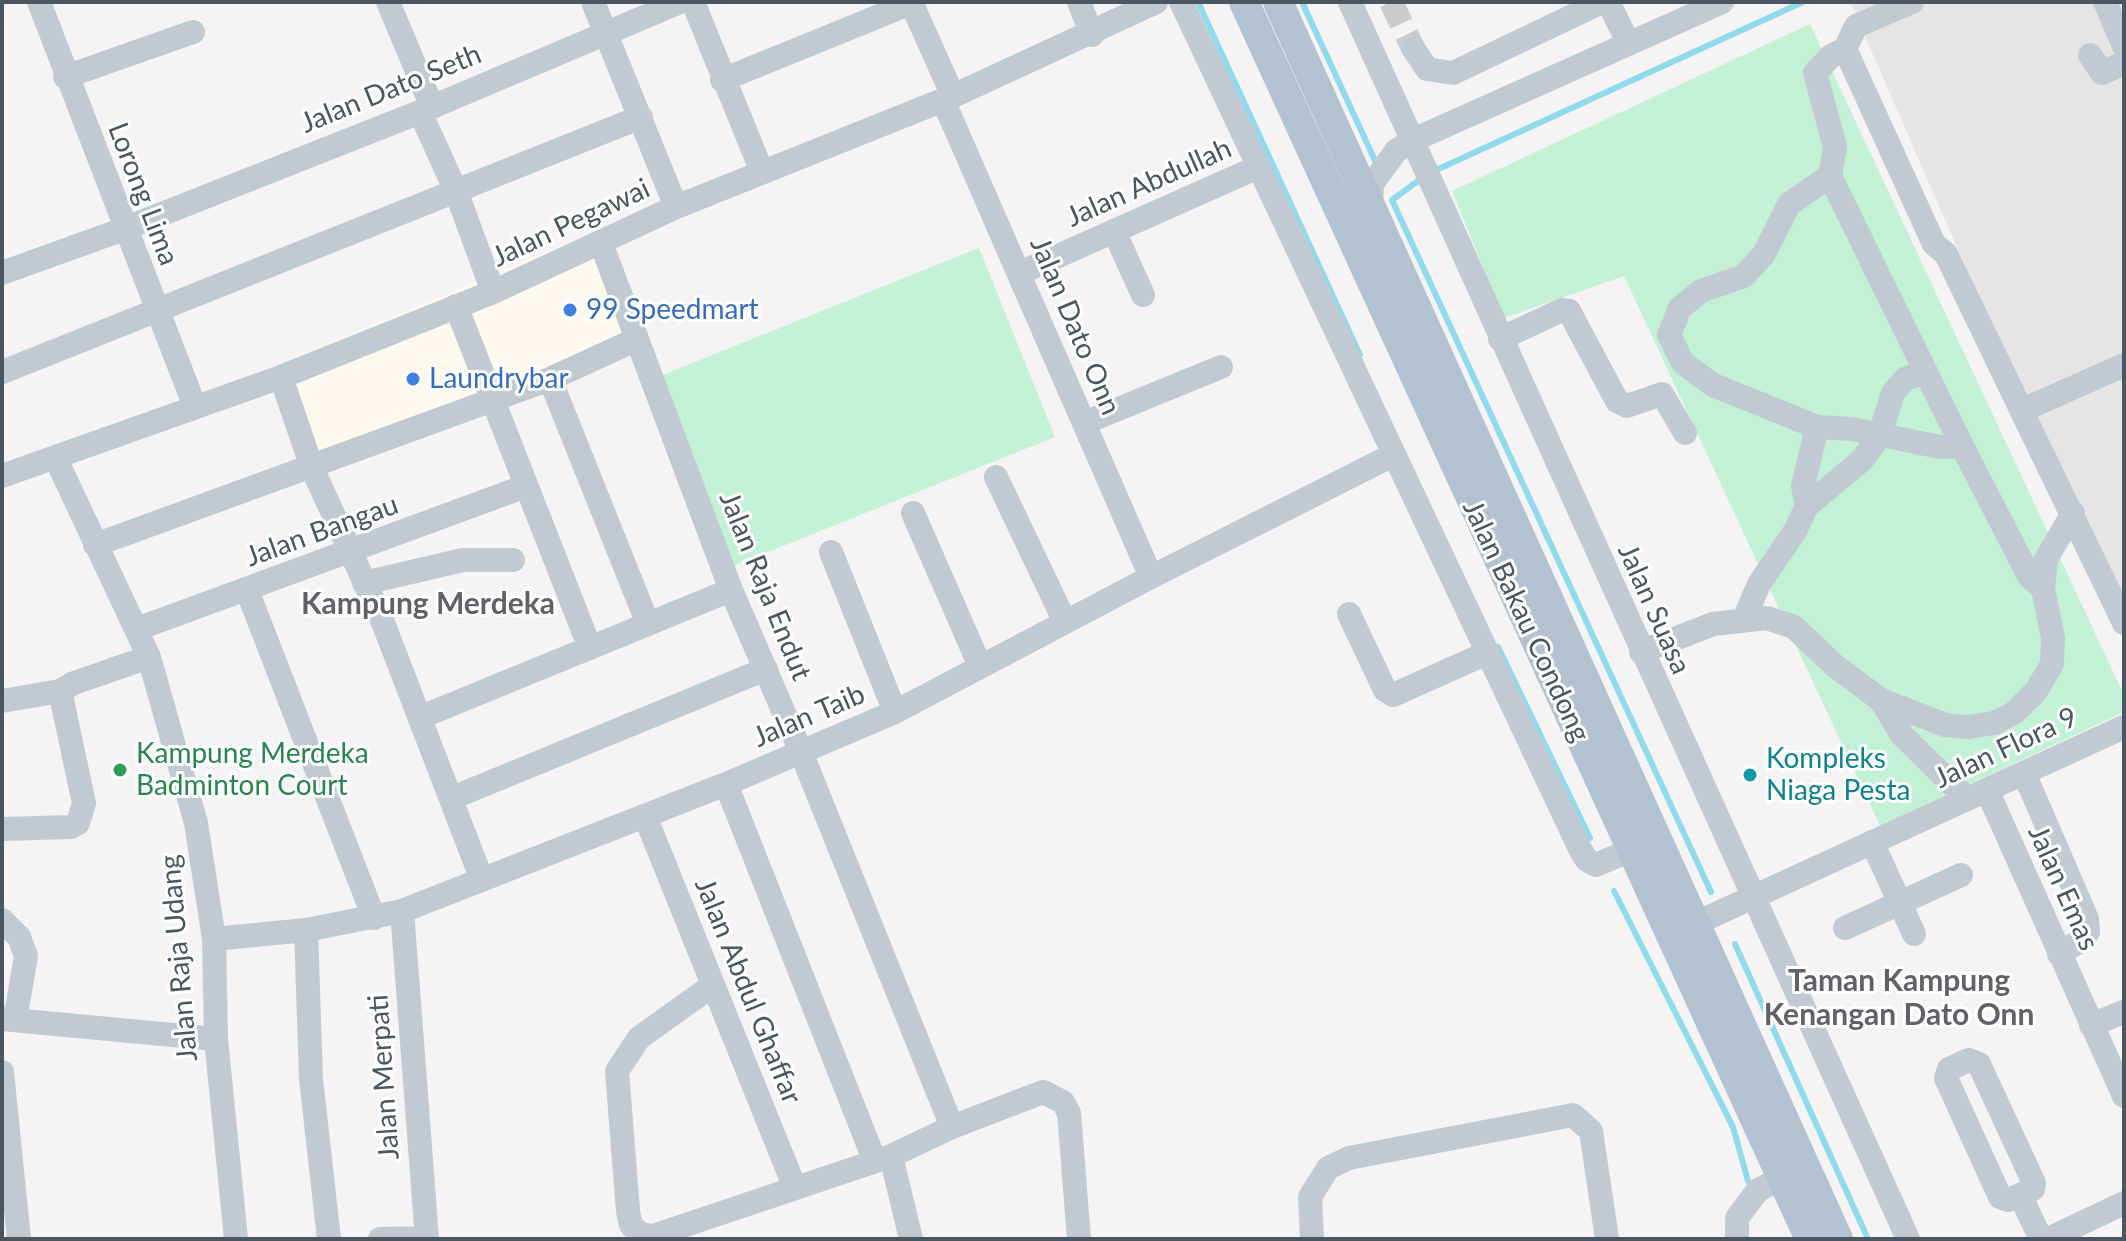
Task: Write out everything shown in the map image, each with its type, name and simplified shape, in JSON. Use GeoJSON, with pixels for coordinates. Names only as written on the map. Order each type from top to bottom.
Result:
{"type":"FeatureCollection","features":[{"type":"Feature","properties":{"kind":"main road","name":"Jalan Bakau Condong"},"geometry":{"type":"LineString","coordinates":[[1244,2],[1631,850],[1684,929],[1838,1239]]}},
{"type":"Feature","properties":{"kind":"main road","name":"Jalan Bakau Condong"},"geometry":{"type":"LineString","coordinates":[[1278,2],[1371,194],[1684,929],[1780,1184],[1810,1239]]}},
{"type":"Feature","properties":{"kind":"street","name":"Lorong Lima"},"geometry":{"type":"LineString","coordinates":[[39,2],[65,77],[195,407]]}},
{"type":"Feature","properties":{"kind":"street"},"geometry":{"type":"LineString","coordinates":[[388,2],[493,292]]}},
{"type":"Feature","properties":{"kind":"street"},"geometry":{"type":"LineString","coordinates":[[593,2],[676,207]]}},
{"type":"Feature","properties":{"kind":"street","name":"Jalan Dato Seth"},"geometry":{"type":"LineString","coordinates":[[2,273],[124,229],[426,109],[680,2]]}},
{"type":"Feature","properties":{"kind":"street"},"geometry":{"type":"LineString","coordinates":[[693,2],[722,80],[762,172]]}},
{"type":"Feature","properties":{"kind":"street"},"geometry":{"type":"LineString","coordinates":[[722,80],[912,2]]}},
{"type":"Feature","properties":{"kind":"street","name":"Jalan Dato Onn"},"geometry":{"type":"LineString","coordinates":[[912,2],[1020,273],[1151,577]]}},
{"type":"Feature","properties":{"kind":"street"},"geometry":{"type":"LineString","coordinates":[[1079,2],[1092,35]]}},
{"type":"Feature","properties":{"kind":"street","name":"Jalan Pegawai"},"geometry":{"type":"LineString","coordinates":[[2,476],[281,377],[493,292],[676,207],[948,98],[1092,35],[1156,2]]}},
{"type":"Feature","properties":{"kind":"street"},"geometry":{"type":"LineString","coordinates":[[1181,2],[1587,860],[1596,865],[1631,850]]}},
{"type":"Feature","properties":{"kind":"street"},"geometry":{"type":"LineString","coordinates":[[1230,2],[1258,31]]}},
{"type":"Feature","properties":{"kind":"street","name":"Jalan Suasa"},"geometry":{"type":"LineString","coordinates":[[1350,2],[1403,146],[1421,164],[1908,1239]]}},
{"type":"Feature","properties":{"kind":"street"},"geometry":{"type":"LineString","coordinates":[[1413,48],[1427,69],[1453,73],[1602,2]]}},
{"type":"Feature","properties":{"kind":"street"},"geometry":{"type":"LineString","coordinates":[[1608,2],[1629,44]]}},
{"type":"Feature","properties":{"kind":"street"},"geometry":{"type":"LineString","coordinates":[[1371,194],[1403,146],[1722,2]]}},
{"type":"Feature","properties":{"kind":"street"},"geometry":{"type":"LineString","coordinates":[[1912,2],[1856,26],[1846,42],[1815,73],[1835,147],[1830,176],[2029,576],[2043,589]]}},
{"type":"Feature","properties":{"kind":"street"},"geometry":{"type":"LineString","coordinates":[[2105,2],[2124,46]]}},
{"type":"Feature","properties":{"kind":"street"},"geometry":{"type":"LineString","coordinates":[[65,77],[193,32]]}},
{"type":"Feature","properties":{"kind":"street"},"geometry":{"type":"LineString","coordinates":[[1846,42],[1860,43],[1947,237],[1946,254],[2124,623]]}},
{"type":"Feature","properties":{"kind":"street"},"geometry":{"type":"LineString","coordinates":[[2090,55],[2102,73],[2124,63]]}},
{"type":"Feature","properties":{"kind":"street"},"geometry":{"type":"LineString","coordinates":[[2,372],[641,117]]}},
{"type":"Feature","properties":{"kind":"street","name":"Jalan Abdullah"},"geometry":{"type":"LineString","coordinates":[[1020,273],[1258,167]]}},
{"type":"Feature","properties":{"kind":"street"},"geometry":{"type":"LineString","coordinates":[[1830,176],[1789,204],[1764,254],[1744,276],[1701,291],[1680,308],[1669,335],[1683,363],[1713,385],[1817,427],[1852,429],[1879,437],[1940,447],[1962,446]]}},
{"type":"Feature","properties":{"kind":"street"},"geometry":{"type":"LineString","coordinates":[[1114,231],[1143,295]]}},
{"type":"Feature","properties":{"kind":"street","name":"Jalan Raja Endut"},"geometry":{"type":"LineString","coordinates":[[601,243],[731,590],[801,752],[952,1127]]}},
{"type":"Feature","properties":{"kind":"street"},"geometry":{"type":"LineString","coordinates":[[456,306],[590,648]]}},
{"type":"Feature","properties":{"kind":"street"},"geometry":{"type":"LineString","coordinates":[[1500,339],[1562,310],[1569,311],[1617,401],[1627,406],[1662,394],[1685,433]]}},
{"type":"Feature","properties":{"kind":"street"},"geometry":{"type":"LineString","coordinates":[[95,545],[494,401],[637,339]]}},
{"type":"Feature","properties":{"kind":"street"},"geometry":{"type":"LineString","coordinates":[[2023,410],[2124,365]]}},
{"type":"Feature","properties":{"kind":"street"},"geometry":{"type":"LineString","coordinates":[[1084,423],[1221,367]]}},
{"type":"Feature","properties":{"kind":"street"},"geometry":{"type":"LineString","coordinates":[[1744,619],[1759,584],[1795,531],[1807,506],[1862,460],[1879,437],[1893,393],[1905,379],[1926,372]]}},
{"type":"Feature","properties":{"kind":"street"},"geometry":{"type":"LineString","coordinates":[[281,377],[312,468],[421,717],[482,880]]}},
{"type":"Feature","properties":{"kind":"street"},"geometry":{"type":"LineString","coordinates":[[550,379],[648,624]]}},
{"type":"Feature","properties":{"kind":"street"},"geometry":{"type":"LineString","coordinates":[[1807,506],[1803,486],[1817,427]]}},
{"type":"Feature","properties":{"kind":"street","name":"Jalan Taib"},"geometry":{"type":"LineString","coordinates":[[214,939],[306,930],[402,911],[726,784],[895,712],[1151,577],[1393,455]]}},
{"type":"Feature","properties":{"kind":"street","name":"Jalan Raja Udang"},"geometry":{"type":"LineString","coordinates":[[56,459],[149,657],[196,823],[214,939],[216,1039],[236,1239]]}},
{"type":"Feature","properties":{"kind":"street"},"geometry":{"type":"LineString","coordinates":[[996,477],[1065,622]]}},
{"type":"Feature","properties":{"kind":"street","name":"Jalan Bangau"},"geometry":{"type":"LineString","coordinates":[[137,629],[351,553],[526,486]]}},
{"type":"Feature","properties":{"kind":"street"},"geometry":{"type":"LineString","coordinates":[[913,513],[980,666]]}},
{"type":"Feature","properties":{"kind":"street"},"geometry":{"type":"LineString","coordinates":[[1641,652],[1713,624],[1767,618],[1794,627],[1835,666],[1881,700],[1945,725],[1968,727],[1994,723],[2014,713],[2036,691],[2052,664],[2053,638],[2043,589],[2046,559],[2073,513]]}},
{"type":"Feature","properties":{"kind":"street"},"geometry":{"type":"LineString","coordinates":[[831,552],[895,712]]}},
{"type":"Feature","properties":{"kind":"street"},"geometry":{"type":"LineString","coordinates":[[364,583],[463,560],[513,560]]}},
{"type":"Feature","properties":{"kind":"street"},"geometry":{"type":"LineString","coordinates":[[247,590],[374,918]]}},
{"type":"Feature","properties":{"kind":"street"},"geometry":{"type":"LineString","coordinates":[[421,717],[731,590]]}},
{"type":"Feature","properties":{"kind":"street"},"geometry":{"type":"LineString","coordinates":[[1349,614],[1385,690],[1393,695],[1487,653]]}},
{"type":"Feature","properties":{"kind":"street"},"geometry":{"type":"LineString","coordinates":[[2,701],[60,691],[149,657]]}},
{"type":"Feature","properties":{"kind":"street"},"geometry":{"type":"LineString","coordinates":[[452,798],[766,669]]}},
{"type":"Feature","properties":{"kind":"street"},"geometry":{"type":"LineString","coordinates":[[2,829],[71,827],[82,814],[84,803],[60,691]]}},
{"type":"Feature","properties":{"kind":"street"},"geometry":{"type":"LineString","coordinates":[[1881,700],[1902,735],[1977,795]]}},
{"type":"Feature","properties":{"kind":"street","name":"Jalan Flora 9"},"geometry":{"type":"LineString","coordinates":[[1684,929],[2124,727]]}},
{"type":"Feature","properties":{"kind":"street"},"geometry":{"type":"LineString","coordinates":[[2024,773],[2087,919],[2088,932],[2059,954]]}},
{"type":"Feature","properties":{"kind":"street"},"geometry":{"type":"LineString","coordinates":[[726,784],[882,1158],[911,1239]]}},
{"type":"Feature","properties":{"kind":"street","name":"Jalan Emas"},"geometry":{"type":"LineString","coordinates":[[1977,795],[2059,954],[2124,1096]]}},
{"type":"Feature","properties":{"kind":"street","name":"Jalan Abdul Ghaffar"},"geometry":{"type":"LineString","coordinates":[[645,816],[795,1188]]}},
{"type":"Feature","properties":{"kind":"street"},"geometry":{"type":"LineString","coordinates":[[1872,842],[1914,934]]}},
{"type":"Feature","properties":{"kind":"street"},"geometry":{"type":"LineString","coordinates":[[1845,928],[1961,875]]}},
{"type":"Feature","properties":{"kind":"street","name":"Jalan Merpati"},"geometry":{"type":"LineString","coordinates":[[402,911],[427,1238]]}},
{"type":"Feature","properties":{"kind":"street"},"geometry":{"type":"LineString","coordinates":[[2,920],[19,937],[26,956],[8,1020],[216,1039]]}},
{"type":"Feature","properties":{"kind":"street"},"geometry":{"type":"LineString","coordinates":[[306,930],[311,1079],[329,1239]]}},
{"type":"Feature","properties":{"kind":"street"},"geometry":{"type":"LineString","coordinates":[[713,985],[639,1038],[617,1071],[631,1225],[640,1234],[653,1236],[882,1158],[1043,1092],[1063,1102],[1069,1113],[1079,1239]]}},
{"type":"Feature","properties":{"kind":"street"},"geometry":{"type":"LineString","coordinates":[[2091,1025],[2124,1012]]}},
{"type":"Feature","properties":{"kind":"street"},"geometry":{"type":"LineString","coordinates":[[1969,1060],[1979,1064],[2034,1183],[2033,1189],[2020,1195],[2008,1200],[2000,1197],[1946,1078],[1949,1069],[1969,1060]]}},
{"type":"Feature","properties":{"kind":"street"},"geometry":{"type":"LineString","coordinates":[[2,1072],[19,1239]]}},
{"type":"Feature","properties":{"kind":"street"},"geometry":{"type":"LineString","coordinates":[[1312,1239],[1310,1197],[1319,1177],[1328,1168],[1349,1158],[1573,1115],[1591,1131],[1607,1239]]}},
{"type":"Feature","properties":{"kind":"street"},"geometry":{"type":"LineString","coordinates":[[1737,1239],[1737,1218],[1748,1202],[1758,1190],[1780,1184]]}},
{"type":"Feature","properties":{"kind":"street"},"geometry":{"type":"LineString","coordinates":[[2020,1195],[2041,1239]]}},
{"type":"Feature","properties":{"kind":"street"},"geometry":{"type":"LineString","coordinates":[[2048,1239],[2085,1231],[2124,1203]]}},
{"type":"Feature","properties":{"kind":"street"},"geometry":{"type":"LineString","coordinates":[[380,1239],[427,1238]]}},
{"type":"Feature","properties":{"kind":"shaded area"},"geometry":{"type":"Polygon","coordinates":[[[1850,2],[2124,2],[2124,617],[2073,513],[1850,2]]]}},
{"type":"Feature","properties":{"kind":"shaded area"},"geometry":{"type":"Polygon","coordinates":[[[604,228],[645,340],[310,474],[273,367],[604,228]]]}},
{"type":"Feature","properties":{"kind":"green space"},"geometry":{"type":"Polygon","coordinates":[[[1810,24],[2124,695],[2124,712],[1880,826],[1624,276],[1504,318],[1452,191],[1810,24]]]}},
{"type":"Feature","properties":{"kind":"green space"},"geometry":{"type":"Polygon","coordinates":[[[979,248],[1055,437],[733,566],[660,376],[979,248]]]}},
{"type":"Feature","properties":{"kind":"waterway"},"geometry":{"type":"LineString","coordinates":[[1198,2],[1360,355]]}},
{"type":"Feature","properties":{"kind":"waterway"},"geometry":{"type":"LineString","coordinates":[[1302,2],[1378,167]]}},
{"type":"Feature","properties":{"kind":"waterway"},"geometry":{"type":"LineString","coordinates":[[1432,172],[1803,2]]}},
{"type":"Feature","properties":{"kind":"waterway"},"geometry":{"type":"LineString","coordinates":[[1422,178],[1392,200],[1711,892]]}},
{"type":"Feature","properties":{"kind":"waterway"},"geometry":{"type":"LineString","coordinates":[[1498,647],[1590,838]]}},
{"type":"Feature","properties":{"kind":"waterway"},"geometry":{"type":"LineString","coordinates":[[1614,891],[1733,1127],[1748,1181]]}},
{"type":"Feature","properties":{"kind":"waterway"},"geometry":{"type":"LineString","coordinates":[[1735,944],[1868,1239]]}},
{"type":"Feature","properties":{"kind":"tunnel"},"geometry":{"type":"LineString","coordinates":[[1391,2],[1413,48]]}},
{"type":"Feature","properties":{"kind":"place","name":"99 Speedmart"},"geometry":{"type":"Point","coordinates":[570,310]}},
{"type":"Feature","properties":{"kind":"place","name":"Laundrybar"},"geometry":{"type":"Point","coordinates":[413,379]}},
{"type":"Feature","properties":{"kind":"place","name":"Kampung Merdeka Badminton Court"},"geometry":{"type":"Point","coordinates":[120,770]}},
{"type":"Feature","properties":{"kind":"place","name":"Kompleks Niaga Pesta"},"geometry":{"type":"Point","coordinates":[1750,775]}},
{"type":"Feature","properties":{"kind":"district","name":"Kampung Merdeka"},"geometry":{"type":"Point","coordinates":[428,604]}},
{"type":"Feature","properties":{"kind":"district","name":"Taman Kampung Kenangan Dato Onn"},"geometry":{"type":"Point","coordinates":[1899,998]}}]}
